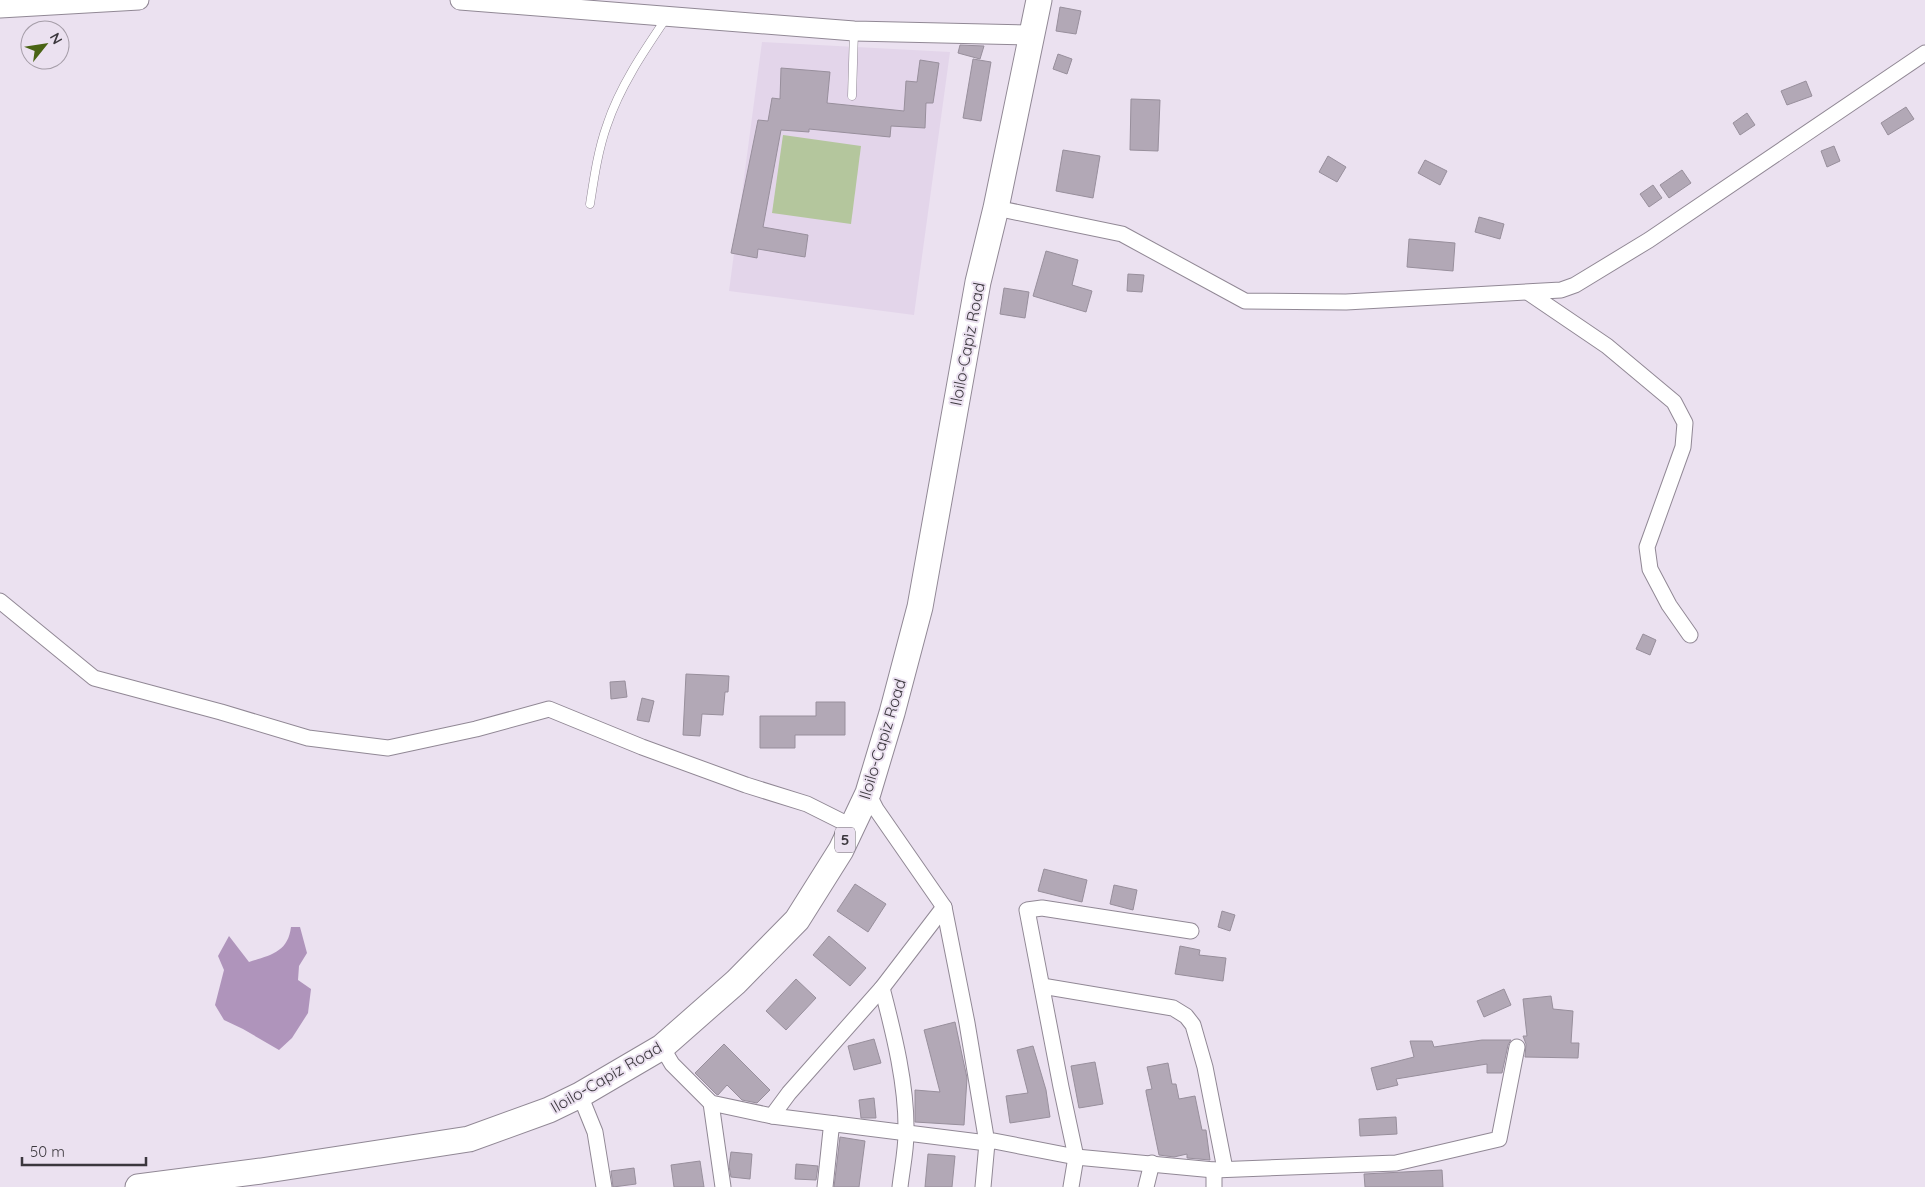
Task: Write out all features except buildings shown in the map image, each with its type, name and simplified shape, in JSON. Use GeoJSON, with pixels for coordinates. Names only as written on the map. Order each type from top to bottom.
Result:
{"type":"FeatureCollection","features":[{"type":"Feature","properties":{"kind":"highway","name":"Iloilo-Capiz Road"},"geometry":{"type":"LineString","coordinates":[[138,1187],[261,1171],[469,1138],[549,1110],[580,1095],[662,1047],[736,982],[797,920],[841,850],[868,793],[892,713],[920,607],[978,282],[996,208],[1039,0]]}},
{"type":"Feature","properties":{"kind":"street"},"geometry":{"type":"LineString","coordinates":[[0,8],[139,0]]}},
{"type":"Feature","properties":{"kind":"street"},"geometry":{"type":"LineString","coordinates":[[460,0],[854,31],[1031,35]]}},
{"type":"Feature","properties":{"kind":"street"},"geometry":{"type":"LineString","coordinates":[[996,208],[1122,234],[1245,301],[1346,302],[1561,290],[1574,285],[1649,240],[1925,52]]}},
{"type":"Feature","properties":{"kind":"street"},"geometry":{"type":"LineString","coordinates":[[1529,292],[1607,346],[1674,402],[1685,423],[1683,447],[1647,547],[1650,569],[1669,605],[1690,635]]}},
{"type":"Feature","properties":{"kind":"street"},"geometry":{"type":"LineString","coordinates":[[0,601],[94,678],[222,712],[308,738],[388,748],[476,730],[549,709],[642,747],[746,785],[807,804],[851,826]]}},
{"type":"Feature","properties":{"kind":"street"},"geometry":{"type":"LineString","coordinates":[[868,793],[876,808],[944,907],[967,1023],[987,1143],[983,1187]]}},
{"type":"Feature","properties":{"kind":"street"},"geometry":{"type":"LineString","coordinates":[[772,1116],[789,1093],[882,988],[944,907]]}},
{"type":"Feature","properties":{"kind":"street"},"geometry":{"type":"LineString","coordinates":[[1071,1187],[1076,1157],[1027,910],[1042,908],[1190,931]]}},
{"type":"Feature","properties":{"kind":"street"},"geometry":{"type":"LineString","coordinates":[[1042,986],[1173,1008],[1186,1016],[1193,1025],[1205,1067],[1220,1169],[1214,1187]]}},
{"type":"Feature","properties":{"kind":"street"},"geometry":{"type":"LineString","coordinates":[[882,988],[899,1062],[906,1133],[900,1187]]}},
{"type":"Feature","properties":{"kind":"street"},"geometry":{"type":"LineString","coordinates":[[662,1047],[672,1064],[710,1104],[723,1187]]}},
{"type":"Feature","properties":{"kind":"street"},"geometry":{"type":"LineString","coordinates":[[710,1104],[772,1116],[987,1143],[994,1141],[1076,1157],[1220,1169],[1396,1164],[1499,1140],[1517,1047]]}},
{"type":"Feature","properties":{"kind":"street"},"geometry":{"type":"LineString","coordinates":[[580,1095],[595,1132],[604,1187]]}},
{"type":"Feature","properties":{"kind":"street"},"geometry":{"type":"LineString","coordinates":[[825,1187],[831,1130],[835,1124]]}},
{"type":"Feature","properties":{"kind":"street"},"geometry":{"type":"LineString","coordinates":[[1146,1187],[1152,1163]]}},
{"type":"Feature","properties":{"kind":"lane"},"geometry":{"type":"LineString","coordinates":[[590,204],[607,124],[640,58],[667,17]]}},
{"type":"Feature","properties":{"kind":"lane"},"geometry":{"type":"LineString","coordinates":[[852,96],[854,31]]}},
{"type":"Feature","properties":{"kind":"shaded area"},"geometry":{"type":"Polygon","coordinates":[[[762,42],[950,52],[914,315],[729,291],[762,42]]]}},
{"type":"Feature","properties":{"kind":"shaded area"},"geometry":{"type":"Polygon","coordinates":[[[291,927],[300,927],[307,953],[299,966],[298,980],[311,989],[308,1013],[292,1038],[279,1050],[224,1020],[215,1005],[224,970],[218,956],[229,936],[249,962],[271,954],[286,942],[291,927]]]}},
{"type":"Feature","properties":{"kind":"green space"},"geometry":{"type":"Polygon","coordinates":[[[783,135],[861,146],[851,224],[772,213],[783,135]]]}}]}
